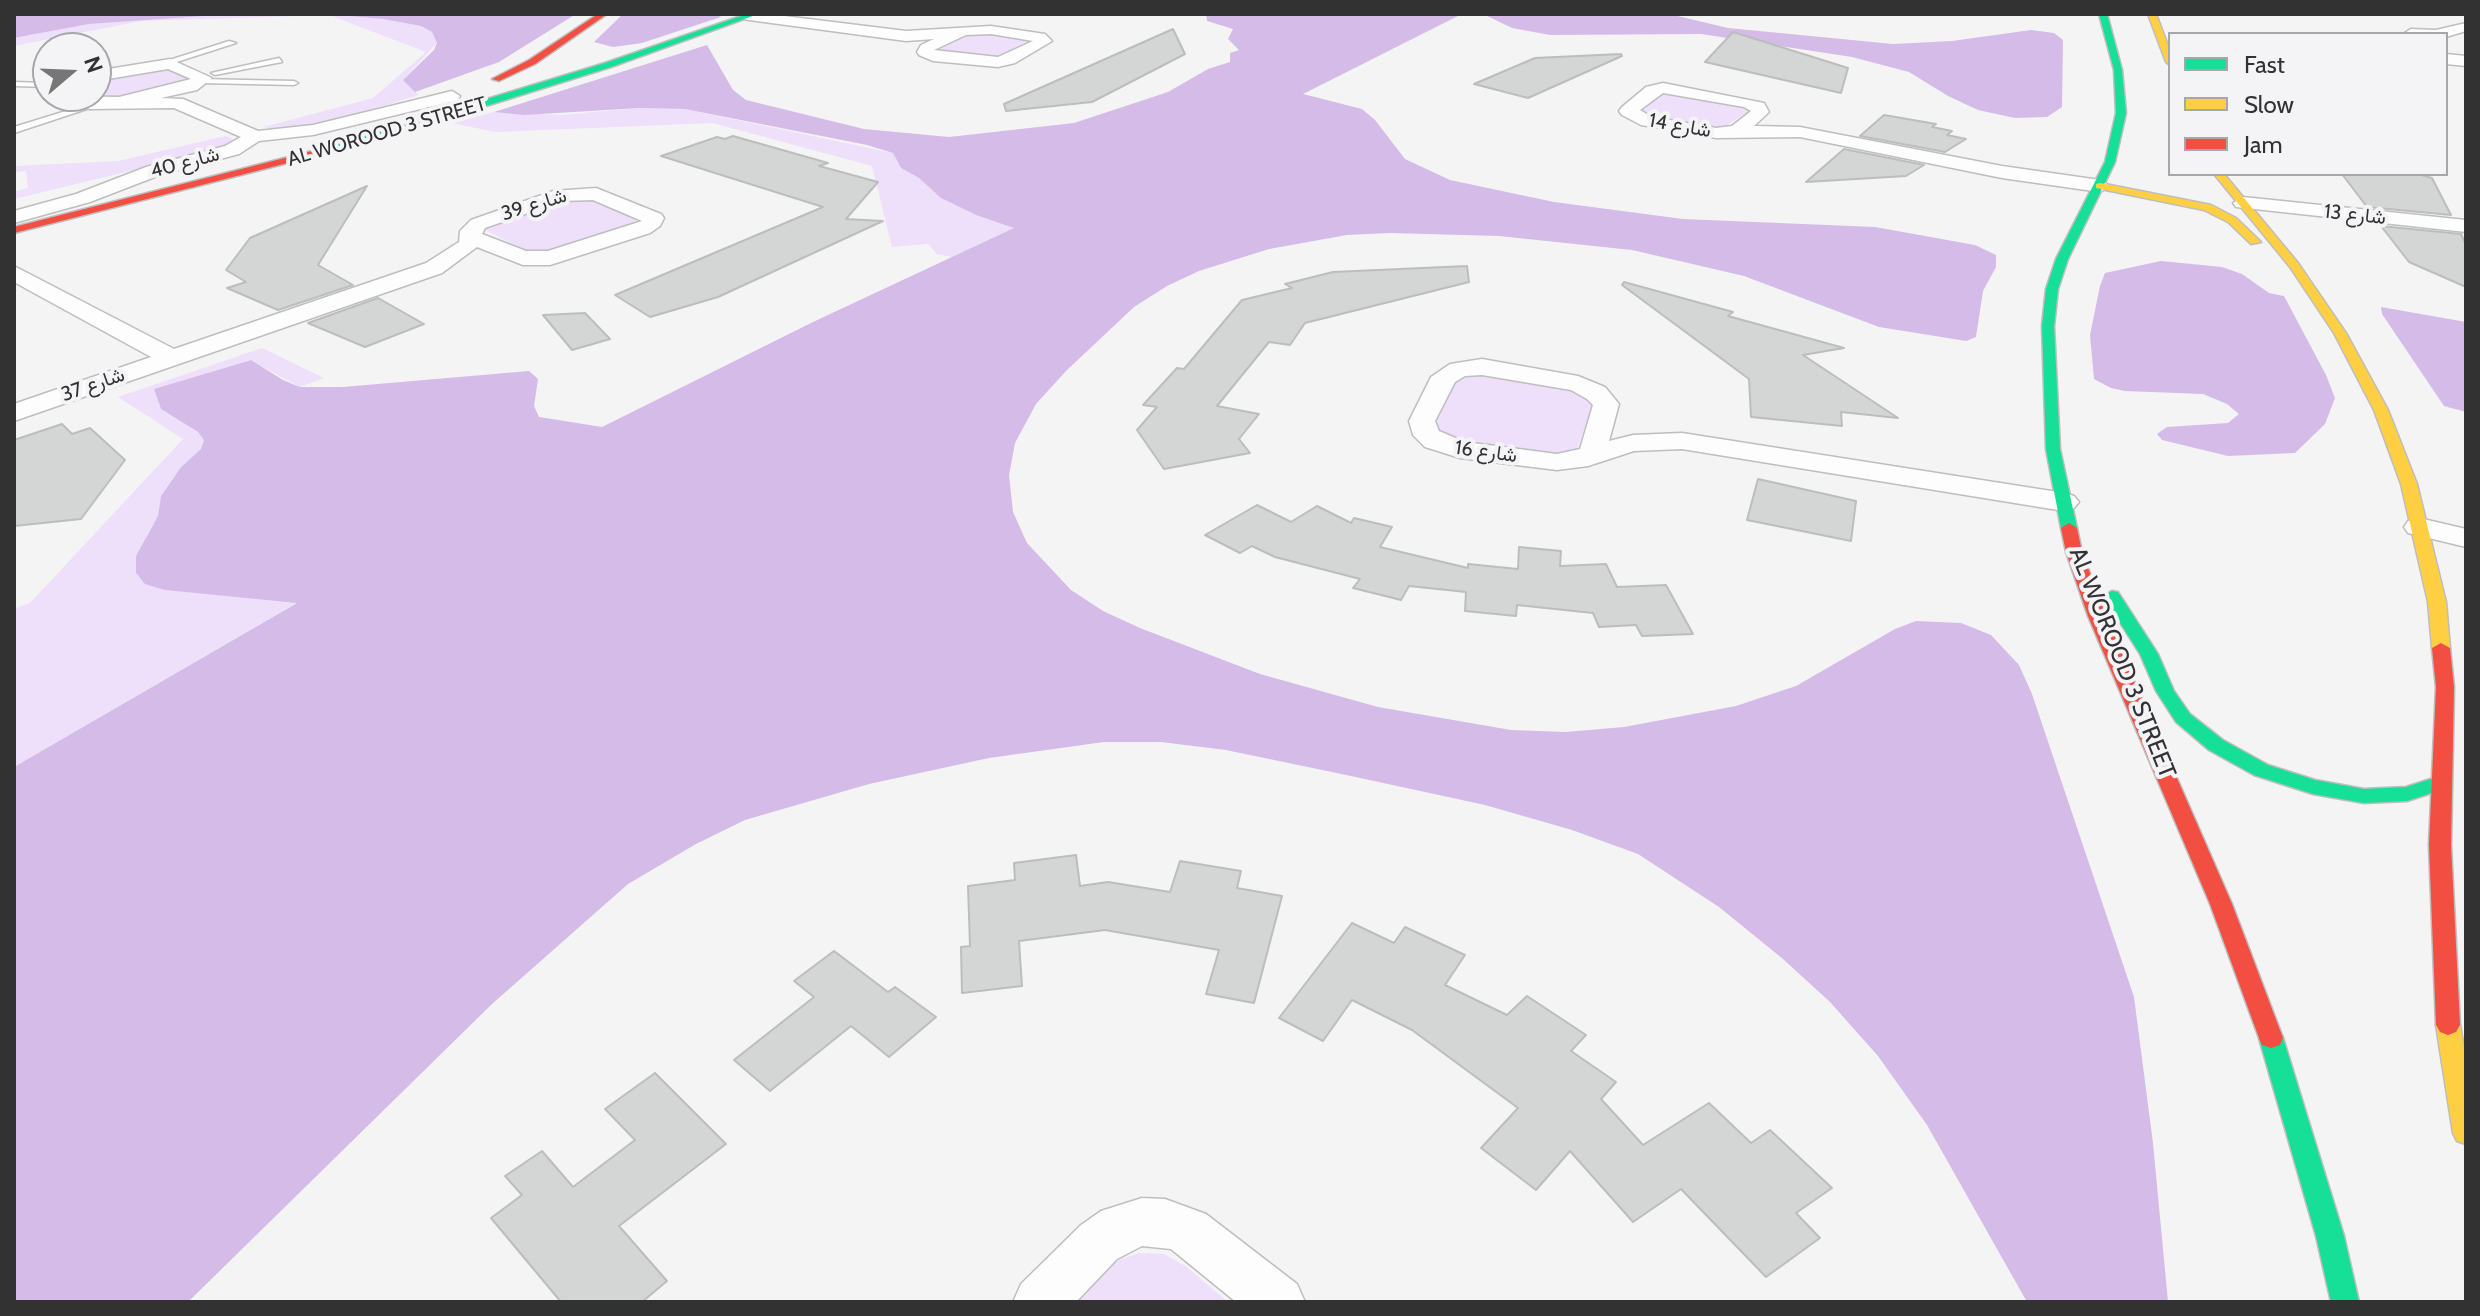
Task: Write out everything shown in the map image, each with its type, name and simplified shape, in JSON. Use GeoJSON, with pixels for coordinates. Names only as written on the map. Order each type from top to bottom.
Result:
{"type":"FeatureCollection","features":[{"type":"Feature","properties":{"kind":"street"},"geometry":{"type":"LineString","coordinates":[[604,14],[582,41],[589,48],[657,49]]}},
{"type":"Feature","properties":{"kind":"street","name":"AL WOROOD 3 STREET"},"geometry":{"type":"LineString","coordinates":[[111,185],[278,145],[452,96],[532,62],[604,14]]}},
{"type":"Feature","properties":{"kind":"street","name":"AL WOROOD 3 STREET"},"geometry":{"type":"LineString","coordinates":[[2103,14],[2118,70],[2121,113],[2110,162],[2062,259],[2052,289],[2048,326],[2053,449],[2074,552],[2097,616],[2221,904],[2276,1053],[2330,1236],[2345,1302]]}},
{"type":"Feature","properties":{"kind":"street"},"geometry":{"type":"LineString","coordinates":[[2152,14],[2168,57]]}},
{"type":"Feature","properties":{"kind":"street"},"geometry":{"type":"LineString","coordinates":[[752,15],[906,36],[982,29],[1040,37],[1044,41],[1009,60],[991,63],[933,56],[925,52],[926,48]]}},
{"type":"Feature","properties":{"kind":"street","name":"AL WOROOD 3 STREET"},"geometry":{"type":"LineString","coordinates":[[17,223],[377,137],[657,49],[752,15]]}},
{"type":"Feature","properties":{"kind":"street"},"geometry":{"type":"LineString","coordinates":[[926,48],[956,33]]}},
{"type":"Feature","properties":{"kind":"street"},"geometry":{"type":"LineString","coordinates":[[906,36],[926,48]]}},
{"type":"Feature","properties":{"kind":"street"},"geometry":{"type":"LineString","coordinates":[[112,73],[161,64],[177,65],[198,81],[177,97],[177,103]]}},
{"type":"Feature","properties":{"kind":"street","name":"شارع 40"},"geometry":{"type":"LineString","coordinates":[[119,102],[198,81]]}},
{"type":"Feature","properties":{"kind":"street","name":"شارع 14"},"geometry":{"type":"LineString","coordinates":[[1800,132],[1775,122],[1760,112],[1758,107],[1748,103],[1670,88],[1652,91],[1628,108],[1631,115],[1647,121],[1708,133],[1800,132],[2024,176],[2100,186]]}},
{"type":"Feature","properties":{"kind":"street","name":"شارع 40"},"geometry":{"type":"LineString","coordinates":[[17,223],[111,185],[232,150],[255,136],[313,130],[452,96]]}},
{"type":"Feature","properties":{"kind":"street","name":"شارع 40"},"geometry":{"type":"LineString","coordinates":[[112,103],[177,103],[255,136]]}},
{"type":"Feature","properties":{"kind":"street","name":"شارع 14"},"geometry":{"type":"LineString","coordinates":[[1737,131],[1760,112]]}},
{"type":"Feature","properties":{"kind":"street","name":"شارع 14"},"geometry":{"type":"LineString","coordinates":[[2024,176],[2062,190],[2090,206]]}},
{"type":"Feature","properties":{"kind":"street"},"geometry":{"type":"LineString","coordinates":[[2221,176],[2319,299],[2381,410],[2409,484],[2437,602],[2445,687],[2440,783],[2446,1012],[2466,1133]]}},
{"type":"Feature","properties":{"kind":"street"},"geometry":{"type":"LineString","coordinates":[[2100,186],[2189,202],[2222,214],[2319,299]]}},
{"type":"Feature","properties":{"kind":"street","name":"شارع 39"},"geometry":{"type":"LineString","coordinates":[[171,357],[434,268],[460,253],[472,237],[471,231],[484,220],[570,193],[596,194],[654,218],[650,226],[643,229],[570,254],[434,268]]}},
{"type":"Feature","properties":{"kind":"street","name":"شارع 13"},"geometry":{"type":"LineString","coordinates":[[2243,203],[2466,226]]}},
{"type":"Feature","properties":{"kind":"street","name":"شارع 39"},"geometry":{"type":"LineString","coordinates":[[472,237],[523,258]]}},
{"type":"Feature","properties":{"kind":"street"},"geometry":{"type":"LineString","coordinates":[[14,273],[171,357]]}},
{"type":"Feature","properties":{"kind":"street","name":"شارع 37"},"geometry":{"type":"LineString","coordinates":[[14,413],[171,357]]}},
{"type":"Feature","properties":{"kind":"street","name":"شارع 16"},"geometry":{"type":"LineString","coordinates":[[1682,441],[1638,424],[1606,404],[1596,393],[1578,384],[1470,367],[1444,377],[1422,421],[1427,435],[1460,450],[1557,462],[1578,460],[1633,443],[1682,441],[2064,502]]}},
{"type":"Feature","properties":{"kind":"street"},"geometry":{"type":"LineString","coordinates":[[1592,454],[1606,404]]}},
{"type":"Feature","properties":{"kind":"street"},"geometry":{"type":"LineString","coordinates":[[2419,527],[2466,538]]}},
{"type":"Feature","properties":{"kind":"street"},"geometry":{"type":"LineString","coordinates":[[2074,552],[2128,618],[2149,654],[2165,691],[2183,718],[2216,745],[2261,770],[2313,787],[2364,796],[2407,794],[2440,783]]}},
{"type":"Feature","properties":{"kind":"street"},"geometry":{"type":"LineString","coordinates":[[1040,1302],[1099,1242],[1119,1228],[1142,1222],[1165,1223],[1188,1231],[1278,1302]]}},
{"type":"Feature","properties":{"kind":"lane"},"geometry":{"type":"LineString","coordinates":[[161,64],[232,43]]}},
{"type":"Feature","properties":{"kind":"lane"},"geometry":{"type":"LineString","coordinates":[[198,81],[279,60]]}},
{"type":"Feature","properties":{"kind":"lane"},"geometry":{"type":"LineString","coordinates":[[198,81],[294,83]]}},
{"type":"Feature","properties":{"kind":"lane"},"geometry":{"type":"LineString","coordinates":[[14,130],[72,112]]}},
{"type":"Feature","properties":{"kind":"shaded area"},"geometry":{"type":"Polygon","coordinates":[[[14,14],[234,14],[89,24],[32,32],[32,35],[14,38],[14,14]]]}},
{"type":"Feature","properties":{"kind":"shaded area"},"geometry":{"type":"Polygon","coordinates":[[[234,14],[327,14],[421,26],[432,32],[437,43],[403,80],[419,95],[317,126],[273,129],[264,127],[373,98],[426,52],[329,15],[141,21],[85,32],[46,32],[89,24],[234,14]]]}},
{"type":"Feature","properties":{"kind":"shaded area"},"geometry":{"type":"Polygon","coordinates":[[[327,14],[576,14],[499,62],[415,92],[403,80],[434,50],[437,43],[432,32],[421,26],[383,19],[327,14]]]}},
{"type":"Feature","properties":{"kind":"shaded area"},"geometry":{"type":"Polygon","coordinates":[[[623,14],[715,14],[721,17],[642,43],[613,47],[594,42],[623,14]]]}},
{"type":"Feature","properties":{"kind":"shaded area"},"geometry":{"type":"Polygon","coordinates":[[[1206,14],[1462,14],[1303,94],[1362,109],[1375,120],[1405,159],[1450,180],[1554,202],[1683,219],[1875,227],[1975,245],[1996,255],[1996,267],[1983,291],[1976,337],[1966,341],[1879,327],[1744,276],[1632,250],[1499,236],[1390,233],[1347,235],[1269,249],[1199,271],[1167,286],[1134,307],[1066,371],[1036,404],[1015,443],[1009,475],[1013,512],[1027,543],[1071,590],[1103,611],[1140,628],[1260,674],[1378,707],[1511,730],[1566,732],[1624,727],[1736,706],[1796,686],[1895,629],[1916,621],[1961,623],[1991,635],[2019,665],[2032,694],[2134,997],[2153,1143],[2168,1302],[2027,1302],[1927,1125],[1878,1056],[1830,1002],[1783,959],[1719,907],[1638,854],[1572,830],[1485,805],[1351,776],[1226,750],[1161,742],[1104,742],[989,758],[869,784],[745,820],[696,844],[628,884],[492,1004],[188,1302],[14,1302],[14,767],[297,603],[165,590],[145,584],[136,573],[136,556],[158,516],[161,496],[181,467],[201,449],[204,440],[198,432],[161,409],[154,389],[251,360],[300,387],[343,387],[529,371],[538,379],[534,406],[539,417],[602,427],[813,322],[1014,228],[976,215],[941,198],[919,178],[901,168],[893,153],[867,145],[685,109],[639,108],[524,115],[494,112],[707,45],[733,90],[746,100],[864,129],[949,137],[1074,123],[1168,92],[1208,69],[1230,62],[1230,53],[1239,50],[1228,39],[1233,29],[1207,21],[1206,14]]]}},
{"type":"Feature","properties":{"kind":"shaded area"},"geometry":{"type":"Polygon","coordinates":[[[1483,14],[1669,14],[1728,28],[1893,44],[1952,41],[2031,30],[2054,33],[2063,40],[2062,107],[2047,117],[2015,118],[1978,110],[1909,72],[1852,57],[1701,34],[1550,35],[1512,28],[1483,14]]]}},
{"type":"Feature","properties":{"kind":"shaded area"},"geometry":{"type":"Polygon","coordinates":[[[976,32],[1036,41],[1001,59],[933,50],[964,34],[976,32]]]}},
{"type":"Feature","properties":{"kind":"shaded area"},"geometry":{"type":"Polygon","coordinates":[[[32,35],[32,42],[14,46],[14,38],[32,35]]]}},
{"type":"Feature","properties":{"kind":"shaded area"},"geometry":{"type":"Polygon","coordinates":[[[166,68],[192,80],[112,100],[112,76],[166,68]]]}},
{"type":"Feature","properties":{"kind":"shaded area"},"geometry":{"type":"Polygon","coordinates":[[[1665,93],[1744,106],[1749,111],[1721,129],[1644,117],[1635,110],[1665,93]]]}},
{"type":"Feature","properties":{"kind":"shaded area"},"geometry":{"type":"Polygon","coordinates":[[[639,108],[685,109],[893,153],[901,168],[919,178],[941,198],[976,215],[1015,228],[952,257],[937,254],[928,244],[892,247],[872,166],[713,123],[495,132],[452,123],[494,112],[561,115],[639,108]]]}},
{"type":"Feature","properties":{"kind":"shaded area"},"geometry":{"type":"Polygon","coordinates":[[[226,136],[235,140],[213,151],[14,199],[14,192],[28,188],[26,171],[14,172],[14,166],[118,161],[226,136]]]}},
{"type":"Feature","properties":{"kind":"shaded area"},"geometry":{"type":"Polygon","coordinates":[[[573,200],[591,200],[634,217],[635,221],[549,252],[527,251],[485,230],[498,222],[573,200]]]}},
{"type":"Feature","properties":{"kind":"shaded area"},"geometry":{"type":"Polygon","coordinates":[[[2161,261],[2222,267],[2242,274],[2269,293],[2284,296],[2335,398],[2325,424],[2295,453],[2228,456],[2162,440],[2157,434],[2167,427],[2228,423],[2239,414],[2227,404],[2203,394],[2125,391],[2094,379],[2090,335],[2105,273],[2161,261]]]}},
{"type":"Feature","properties":{"kind":"shaded area"},"geometry":{"type":"Polygon","coordinates":[[[2381,307],[2466,322],[2466,412],[2444,406],[2382,314],[2381,307]]]}},
{"type":"Feature","properties":{"kind":"shaded area"},"geometry":{"type":"Polygon","coordinates":[[[262,348],[324,378],[300,387],[250,360],[154,389],[161,409],[198,432],[204,440],[201,449],[181,467],[161,496],[158,516],[146,537],[165,590],[298,602],[14,767],[14,609],[30,603],[183,439],[118,397],[262,348]]]}},
{"type":"Feature","properties":{"kind":"shaded area"},"geometry":{"type":"Polygon","coordinates":[[[1485,375],[1581,392],[1593,405],[1577,449],[1570,453],[1544,455],[1439,434],[1431,422],[1453,379],[1485,375]]]}},
{"type":"Feature","properties":{"kind":"shaded area"},"geometry":{"type":"Polygon","coordinates":[[[1139,1253],[1164,1254],[1187,1267],[1228,1302],[1076,1302],[1114,1262],[1139,1253]]]}},
{"type":"Feature","properties":{"kind":"building"},"geometry":{"type":"Polygon","coordinates":[[[1173,29],[1185,54],[1092,102],[1006,111],[1004,104],[1173,29]]]}},
{"type":"Feature","properties":{"kind":"building"},"geometry":{"type":"Polygon","coordinates":[[[1733,32],[1848,68],[1841,93],[1705,62],[1733,32]]]}},
{"type":"Feature","properties":{"kind":"building"},"geometry":{"type":"Polygon","coordinates":[[[1621,54],[1528,98],[1474,84],[1535,58],[1621,54]]]}},
{"type":"Feature","properties":{"kind":"building"},"geometry":{"type":"Polygon","coordinates":[[[1884,115],[1936,124],[1932,127],[1952,131],[1947,135],[1966,139],[1945,152],[1860,136],[1884,115]]]}},
{"type":"Feature","properties":{"kind":"building"},"geometry":{"type":"Polygon","coordinates":[[[733,136],[828,163],[819,166],[878,182],[846,219],[883,221],[718,297],[650,317],[615,295],[823,207],[661,156],[717,137],[725,139],[733,136]]]}},
{"type":"Feature","properties":{"kind":"building"},"geometry":{"type":"Polygon","coordinates":[[[1844,149],[1924,165],[1906,176],[1806,182],[1844,149]]]}},
{"type":"Feature","properties":{"kind":"building"},"geometry":{"type":"Polygon","coordinates":[[[2344,176],[2432,178],[2451,215],[2367,207],[2344,176]]]}},
{"type":"Feature","properties":{"kind":"building"},"geometry":{"type":"Polygon","coordinates":[[[367,186],[318,265],[353,285],[278,310],[227,288],[246,282],[226,270],[250,238],[367,186]]]}},
{"type":"Feature","properties":{"kind":"building"},"geometry":{"type":"Polygon","coordinates":[[[2381,226],[2461,234],[2466,245],[2466,287],[2409,262],[2381,226]]]}},
{"type":"Feature","properties":{"kind":"building"},"geometry":{"type":"Polygon","coordinates":[[[1467,266],[1469,282],[1305,323],[1290,345],[1269,342],[1217,406],[1259,414],[1239,439],[1250,453],[1164,469],[1137,430],[1157,407],[1143,405],[1177,368],[1184,369],[1242,300],[1292,288],[1285,284],[1333,272],[1467,266]]]}},
{"type":"Feature","properties":{"kind":"building"},"geometry":{"type":"Polygon","coordinates":[[[1624,282],[1733,312],[1728,316],[1844,348],[1803,355],[1898,418],[1841,412],[1842,426],[1751,417],[1749,379],[1622,285],[1624,282]]]}},
{"type":"Feature","properties":{"kind":"building"},"geometry":{"type":"Polygon","coordinates":[[[378,298],[424,324],[365,347],[308,323],[378,298]]]}},
{"type":"Feature","properties":{"kind":"building"},"geometry":{"type":"Polygon","coordinates":[[[585,313],[610,339],[572,350],[543,315],[585,313]]]}},
{"type":"Feature","properties":{"kind":"building"},"geometry":{"type":"Polygon","coordinates":[[[62,424],[72,434],[90,428],[125,460],[81,519],[14,526],[14,440],[62,424]]]}},
{"type":"Feature","properties":{"kind":"building"},"geometry":{"type":"Polygon","coordinates":[[[1758,479],[1856,501],[1851,541],[1747,520],[1758,479]]]}},
{"type":"Feature","properties":{"kind":"building"},"geometry":{"type":"Polygon","coordinates":[[[1257,505],[1291,522],[1317,506],[1351,523],[1354,518],[1392,527],[1380,547],[1468,568],[1468,564],[1518,569],[1519,547],[1561,551],[1560,566],[1606,564],[1617,587],[1666,585],[1693,634],[1642,636],[1636,625],[1599,627],[1593,613],[1517,605],[1516,616],[1465,611],[1466,592],[1409,586],[1401,600],[1353,588],[1360,579],[1275,557],[1252,546],[1240,553],[1205,535],[1257,505]]]}},
{"type":"Feature","properties":{"kind":"building"},"geometry":{"type":"Polygon","coordinates":[[[1076,855],[1080,886],[1108,882],[1170,892],[1180,861],[1241,871],[1237,888],[1282,896],[1254,1003],[1206,994],[1219,950],[1105,930],[1019,941],[1022,986],[962,993],[961,947],[970,946],[968,886],[1015,880],[1014,863],[1076,855]]]}},
{"type":"Feature","properties":{"kind":"building"},"geometry":{"type":"Polygon","coordinates":[[[1352,923],[1394,943],[1405,927],[1465,955],[1445,985],[1507,1015],[1527,996],[1586,1035],[1571,1051],[1616,1082],[1601,1099],[1643,1145],[1709,1103],[1751,1143],[1770,1130],[1832,1188],[1796,1213],[1820,1238],[1766,1277],[1681,1189],[1633,1222],[1570,1151],[1536,1190],[1481,1148],[1518,1108],[1412,1030],[1352,1000],[1323,1041],[1279,1018],[1352,923]]]}},
{"type":"Feature","properties":{"kind":"building"},"geometry":{"type":"Polygon","coordinates":[[[834,951],[888,992],[895,987],[936,1017],[889,1057],[851,1026],[770,1091],[734,1060],[814,997],[794,981],[834,951]]]}},
{"type":"Feature","properties":{"kind":"building"},"geometry":{"type":"Polygon","coordinates":[[[655,1073],[726,1144],[619,1226],[667,1281],[642,1302],[561,1302],[491,1218],[522,1195],[505,1176],[542,1151],[573,1187],[635,1140],[605,1109],[655,1073]]]}},
{"type":"Feature","properties":{"kind":"traffic: fast"},"geometry":{"type":"LineString","coordinates":[[312,154],[377,137],[608,65],[754,14]]}},
{"type":"Feature","properties":{"kind":"traffic: fast"},"geometry":{"type":"LineString","coordinates":[[2069,528],[2053,449],[2048,326],[2052,289],[2062,259],[2110,162],[2121,113],[2118,70],[2103,14]]}},
{"type":"Feature","properties":{"kind":"traffic: fast"},"geometry":{"type":"LineString","coordinates":[[2112,596],[2149,654],[2165,691],[2183,718],[2216,745],[2261,770],[2313,787],[2364,796],[2407,794],[2440,783]]}},
{"type":"Feature","properties":{"kind":"traffic: fast"},"geometry":{"type":"LineString","coordinates":[[2271,1038],[2330,1236],[2345,1302]]}},
{"type":"Feature","properties":{"kind":"traffic: slow"},"geometry":{"type":"LineString","coordinates":[[2152,14],[2168,57]]}},
{"type":"Feature","properties":{"kind":"traffic: slow"},"geometry":{"type":"LineString","coordinates":[[2221,176],[2294,265],[2340,333],[2381,410],[2409,484],[2437,602],[2441,648]]}},
{"type":"Feature","properties":{"kind":"traffic: slow"},"geometry":{"type":"LineString","coordinates":[[2100,186],[2207,207],[2232,220],[2255,242]]}},
{"type":"Feature","properties":{"kind":"traffic: slow"},"geometry":{"type":"LineString","coordinates":[[2448,1025],[2466,1133]]}},
{"type":"Feature","properties":{"kind":"traffic: jam"},"geometry":{"type":"LineString","coordinates":[[496,79],[532,62],[603,14]]}},
{"type":"Feature","properties":{"kind":"traffic: jam"},"geometry":{"type":"LineString","coordinates":[[14,230],[312,154]]}},
{"type":"Feature","properties":{"kind":"traffic: jam"},"geometry":{"type":"LineString","coordinates":[[2069,528],[2074,552],[2097,616],[2221,904],[2271,1038]]}},
{"type":"Feature","properties":{"kind":"traffic: jam"},"geometry":{"type":"LineString","coordinates":[[2441,648],[2445,687],[2440,845],[2448,1025]]}}]}
